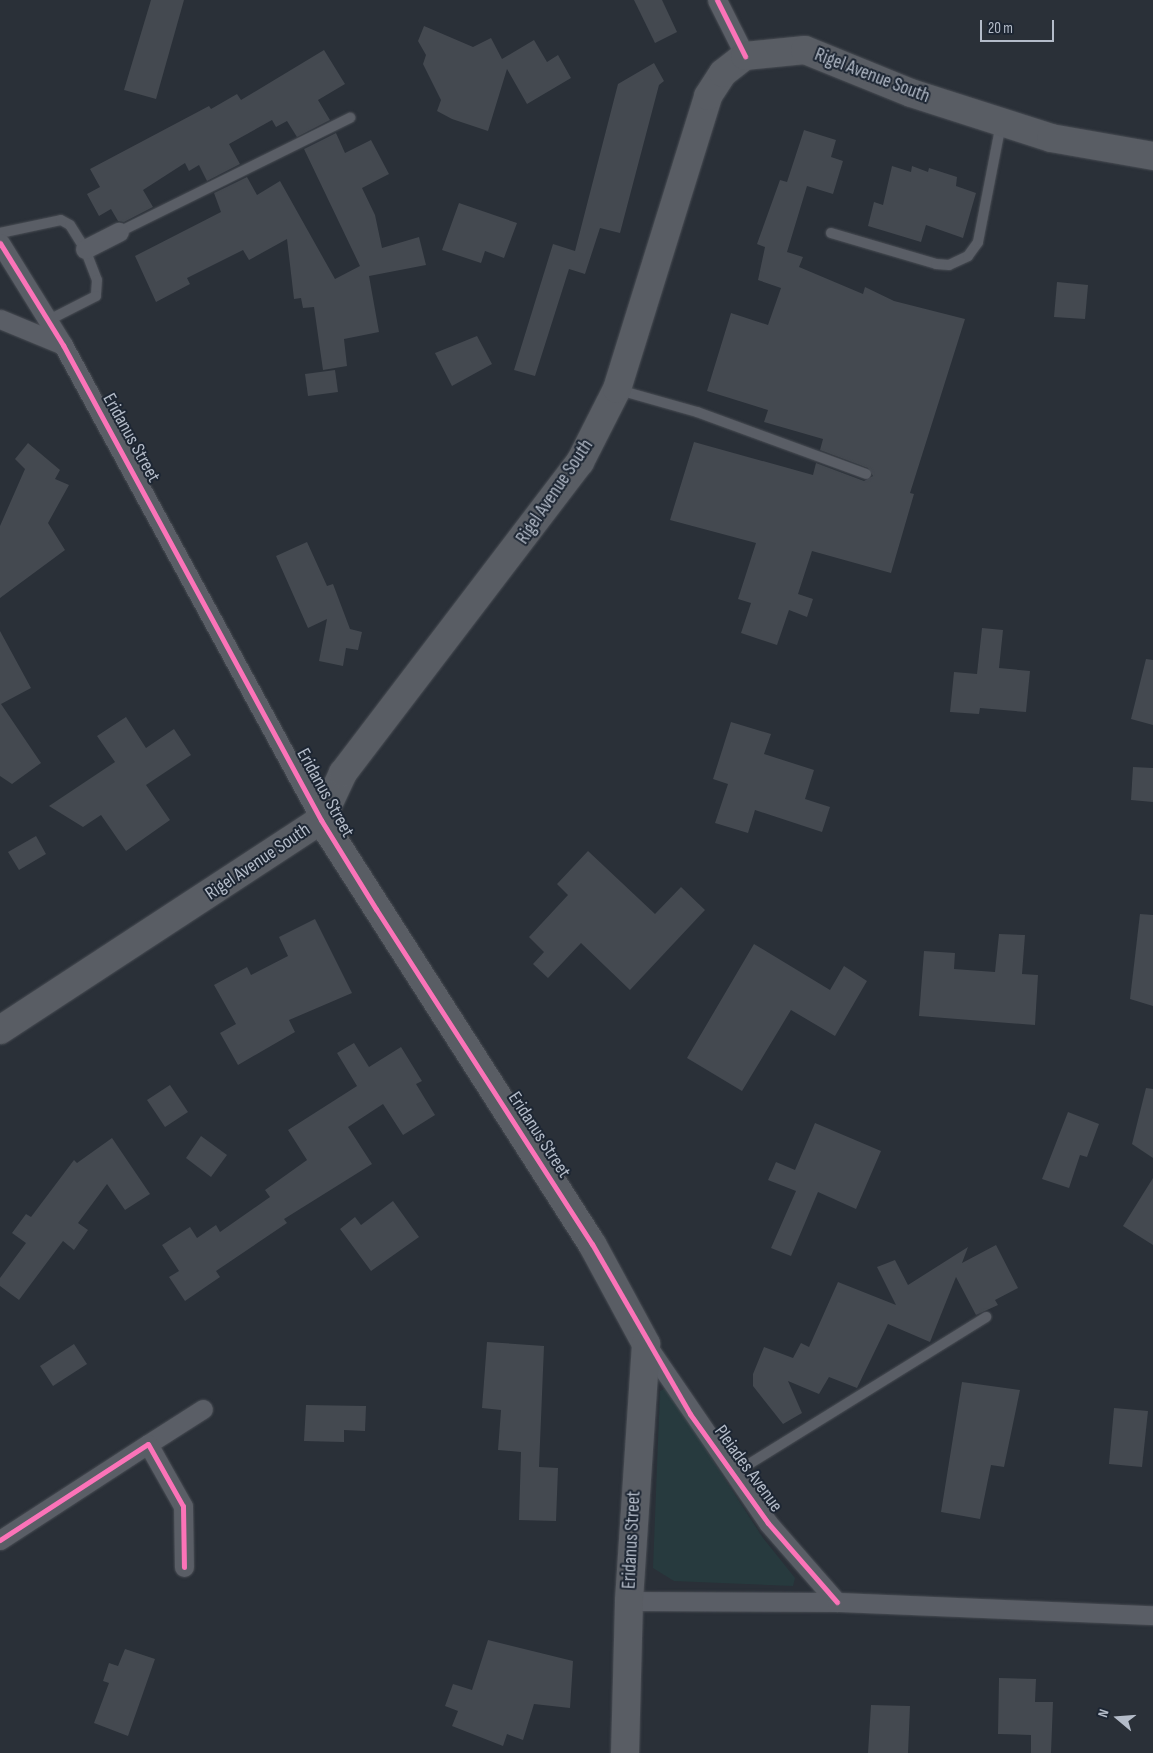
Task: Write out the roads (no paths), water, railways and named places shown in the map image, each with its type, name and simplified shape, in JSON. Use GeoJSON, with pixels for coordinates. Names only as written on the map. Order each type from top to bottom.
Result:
{"type":"FeatureCollection","features":[{"type":"Feature","properties":{"kind":"main road","name":"Rigel Avenue South"},"geometry":{"type":"LineString","coordinates":[[0,1030],[321,820],[342,773],[580,462],[617,389],[708,96],[723,73],[745,56],[805,50],[911,93],[1001,122],[1096,149],[1153,156]]}},
{"type":"Feature","properties":{"kind":"main road","name":"Eridanus Street"},"geometry":{"type":"LineString","coordinates":[[321,820],[592,1244],[646,1344],[629,1601],[625,1753]]}},
{"type":"Feature","properties":{"kind":"street"},"geometry":{"type":"LineString","coordinates":[[717,0],[745,56]]}},
{"type":"Feature","properties":{"kind":"street"},"geometry":{"type":"LineString","coordinates":[[85,249],[119,232]]}},
{"type":"Feature","properties":{"kind":"street","name":"Eridanus Street"},"geometry":{"type":"LineString","coordinates":[[0,243],[46,321],[63,345],[321,820]]}},
{"type":"Feature","properties":{"kind":"street"},"geometry":{"type":"LineString","coordinates":[[0,319],[63,345]]}},
{"type":"Feature","properties":{"kind":"street","name":"Pleiades Avenue"},"geometry":{"type":"LineString","coordinates":[[646,1344],[733,1474],[837,1602]]}},
{"type":"Feature","properties":{"kind":"street"},"geometry":{"type":"LineString","coordinates":[[0,1540],[203,1409]]}},
{"type":"Feature","properties":{"kind":"street"},"geometry":{"type":"LineString","coordinates":[[148,1444],[183,1506],[184,1567]]}},
{"type":"Feature","properties":{"kind":"street"},"geometry":{"type":"LineString","coordinates":[[629,1601],[837,1602],[1153,1615]]}},
{"type":"Feature","properties":{"kind":"lane"},"geometry":{"type":"LineString","coordinates":[[119,232],[350,118]]}},
{"type":"Feature","properties":{"kind":"lane"},"geometry":{"type":"LineString","coordinates":[[830,233],[936,264],[949,265],[968,256],[978,242],[1001,122]]}},
{"type":"Feature","properties":{"kind":"lane"},"geometry":{"type":"LineString","coordinates":[[0,233],[61,220],[70,225],[85,249],[97,280],[96,296],[46,321]]}},
{"type":"Feature","properties":{"kind":"lane"},"geometry":{"type":"LineString","coordinates":[[617,389],[697,412],[866,474]]}},
{"type":"Feature","properties":{"kind":"lane"},"geometry":{"type":"LineString","coordinates":[[733,1474],[986,1317]]}}]}
